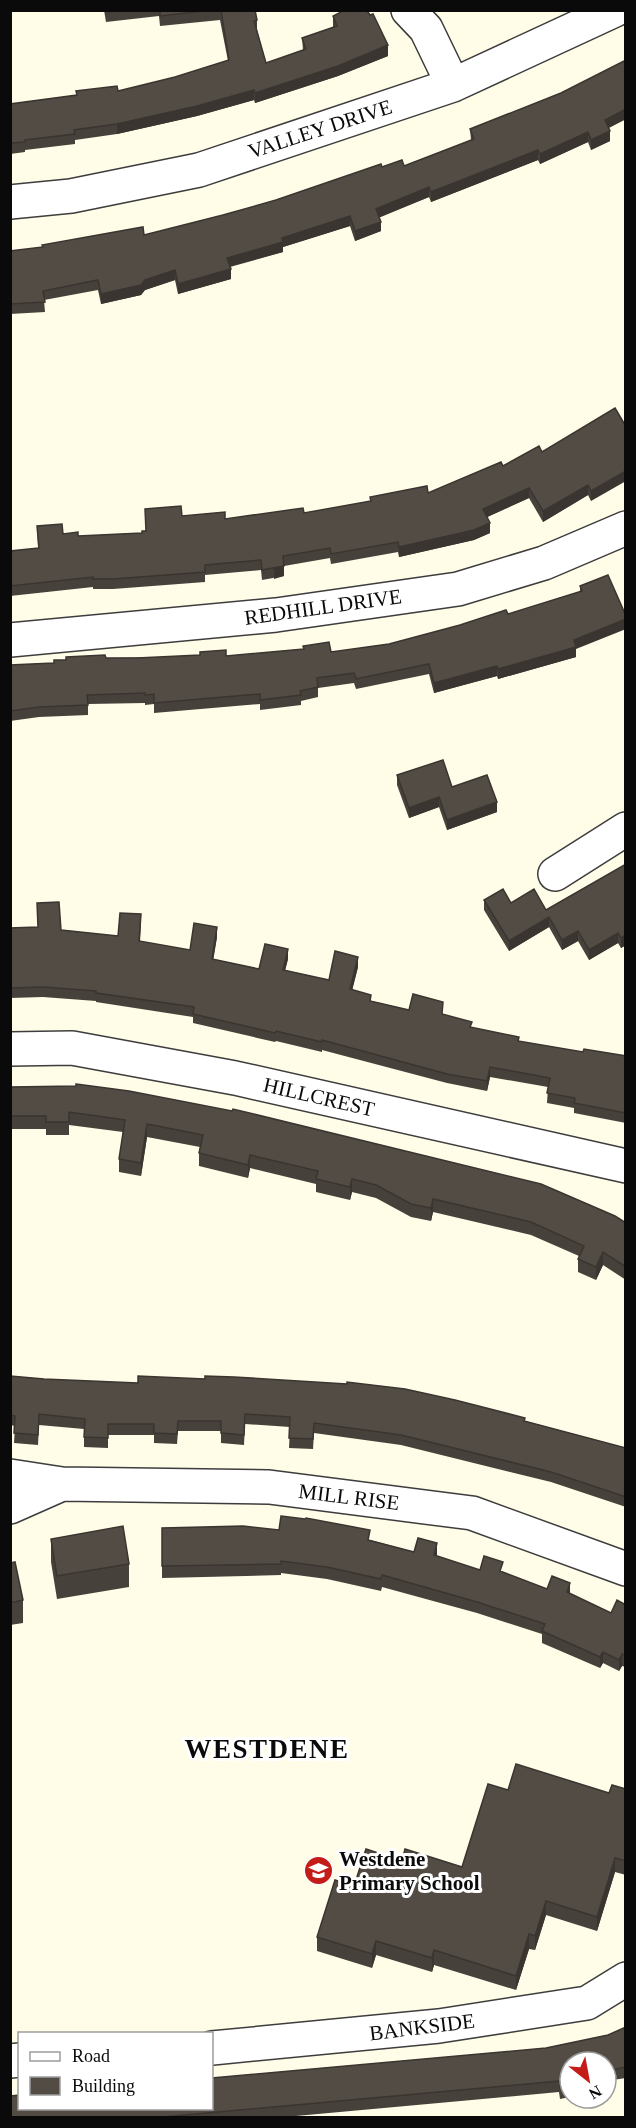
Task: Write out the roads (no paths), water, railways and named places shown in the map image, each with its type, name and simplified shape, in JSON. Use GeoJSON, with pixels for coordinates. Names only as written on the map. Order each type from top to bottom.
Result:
{"type":"FeatureCollection","features":[{"type":"Feature","properties":{"kind":"street"},"geometry":{"type":"LineString","coordinates":[[408,10],[426,29],[453,85]]}},
{"type":"Feature","properties":{"kind":"street","name":"VALLEY DRIVE"},"geometry":{"type":"LineString","coordinates":[[10,202],[72,196],[199,170],[453,85],[615,10]]}},
{"type":"Feature","properties":{"kind":"street","name":"REDHILL DRIVE"},"geometry":{"type":"LineString","coordinates":[[10,640],[276,615],[458,589],[544,563],[625,529]]}},
{"type":"Feature","properties":{"kind":"street"},"geometry":{"type":"LineString","coordinates":[[555,874],[626,829]]}},
{"type":"Feature","properties":{"kind":"street","name":"HILLCREST"},"geometry":{"type":"LineString","coordinates":[[10,1049],[72,1048],[235,1078],[626,1166]]}},
{"type":"Feature","properties":{"kind":"street","name":"MILL RISE"},"geometry":{"type":"LineString","coordinates":[[10,1476],[62,1484],[269,1487],[472,1513],[626,1569]]}},
{"type":"Feature","properties":{"kind":"street"},"geometry":{"type":"LineString","coordinates":[[10,1507],[62,1484]]}},
{"type":"Feature","properties":{"kind":"street","name":"BANKSIDE"},"geometry":{"type":"LineString","coordinates":[[213,2048],[439,2026],[587,2003],[626,1979]]}},
{"type":"Feature","properties":{"kind":"place","name":"Westdene Primary School"},"geometry":{"type":"Point","coordinates":[318,1871]}},
{"type":"Feature","properties":{"kind":"district","name":"WESTDENE"},"geometry":{"type":"Point","coordinates":[267,1749]}}]}
